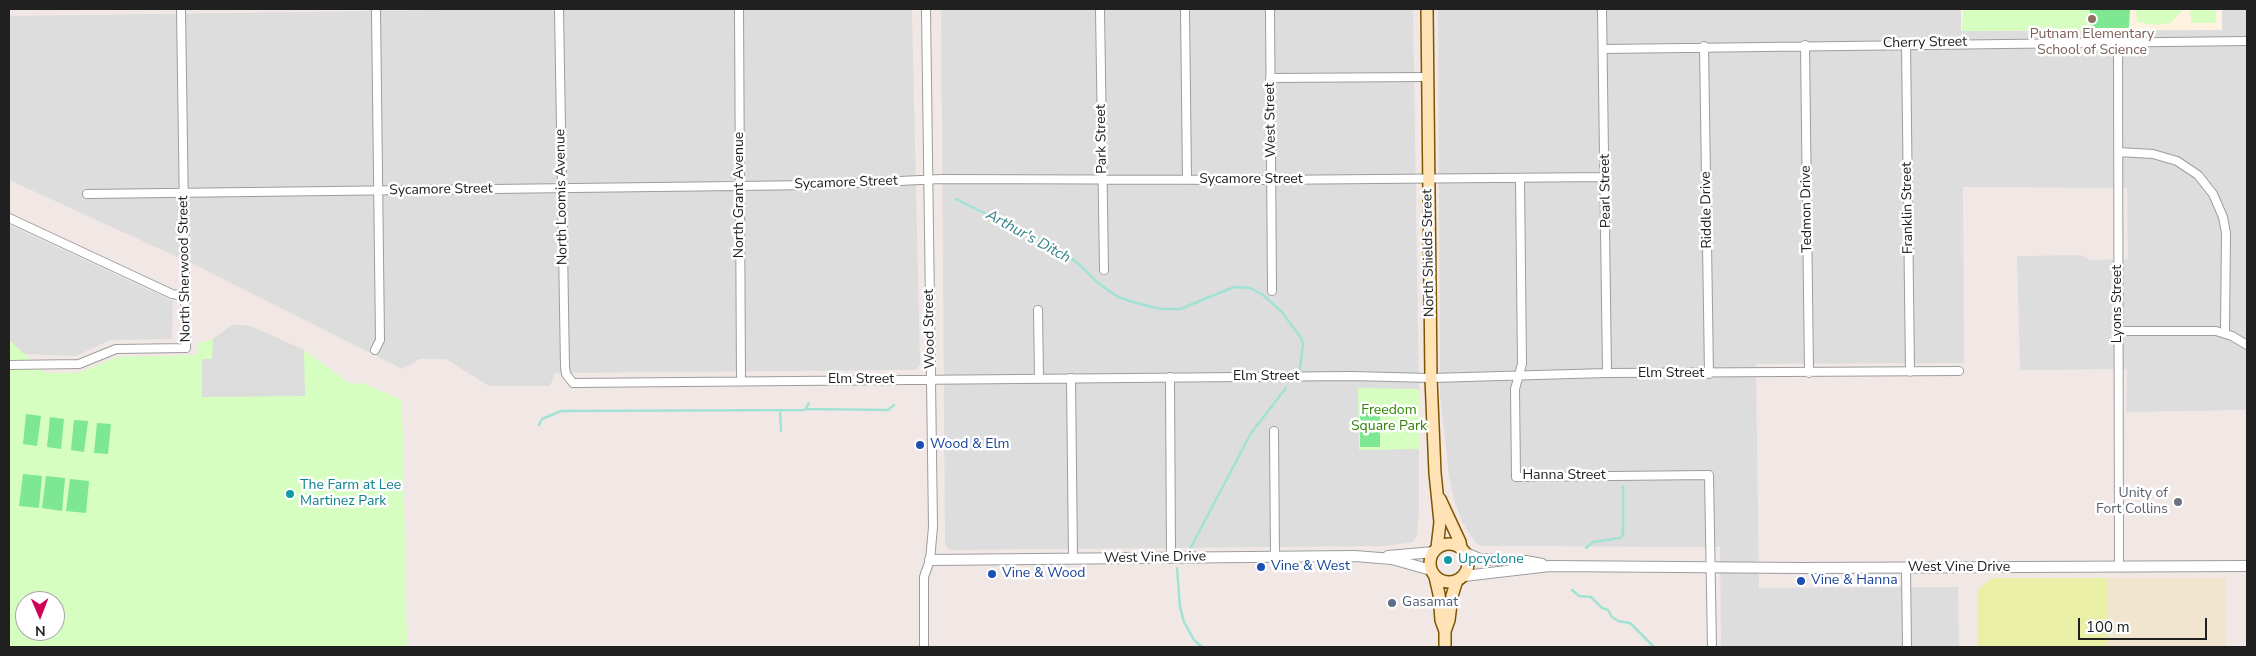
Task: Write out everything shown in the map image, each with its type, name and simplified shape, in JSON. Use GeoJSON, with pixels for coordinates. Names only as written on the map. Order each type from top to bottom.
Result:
{"type":"FeatureCollection","features":[{"type":"Feature","properties":{"kind":"main road","name":"North Shields Street"},"geometry":{"type":"LineString","coordinates":[[1427,9],[1431,378],[1435,472],[1440,530],[1435,550]]}},
{"type":"Feature","properties":{"kind":"main road","name":"North Shields Street"},"geometry":{"type":"LineString","coordinates":[[1438,497],[1463,550]]}},
{"type":"Feature","properties":{"kind":"main road"},"geometry":{"type":"LineString","coordinates":[[1445,630],[1449,620],[1452,596],[1469,563],[1463,550],[1449,544],[1435,550],[1430,561],[1439,594],[1441,620],[1445,630],[1445,647]]}},
{"type":"Feature","properties":{"kind":"main road"},"geometry":{"type":"LineString","coordinates":[[1433,573],[1448,582],[1461,578]]}},
{"type":"Feature","properties":{"kind":"street","name":"North Sherwood Street"},"geometry":{"type":"LineString","coordinates":[[9,365],[79,364],[116,349],[186,348],[181,9]]}},
{"type":"Feature","properties":{"kind":"street"},"geometry":{"type":"LineString","coordinates":[[375,350],[380,340],[376,9]]}},
{"type":"Feature","properties":{"kind":"street","name":"North Loomis Avenue"},"geometry":{"type":"LineString","coordinates":[[559,9],[565,367],[566,374],[573,383]]}},
{"type":"Feature","properties":{"kind":"street","name":"North Grant Avenue"},"geometry":{"type":"LineString","coordinates":[[739,9],[741,381]]}},
{"type":"Feature","properties":{"kind":"street","name":"Wood Street"},"geometry":{"type":"LineString","coordinates":[[924,647],[924,577],[930,560],[933,527],[926,9]]}},
{"type":"Feature","properties":{"kind":"street","name":"Park Street"},"geometry":{"type":"LineString","coordinates":[[1100,9],[1104,270]]}},
{"type":"Feature","properties":{"kind":"street"},"geometry":{"type":"LineString","coordinates":[[1185,9],[1188,180]]}},
{"type":"Feature","properties":{"kind":"street","name":"West Street"},"geometry":{"type":"LineString","coordinates":[[1270,9],[1272,291]]}},
{"type":"Feature","properties":{"kind":"street","name":"Pearl Street"},"geometry":{"type":"LineString","coordinates":[[1602,9],[1606,177],[1607,373]]}},
{"type":"Feature","properties":{"kind":"street","name":"Cherry Street"},"geometry":{"type":"LineString","coordinates":[[1603,49],[1704,46],[2247,41]]}},
{"type":"Feature","properties":{"kind":"street","name":"Lyons Street"},"geometry":{"type":"LineString","coordinates":[[2118,42],[2118,566]]}},
{"type":"Feature","properties":{"kind":"street","name":"Franklin Street"},"geometry":{"type":"LineString","coordinates":[[1906,44],[1910,372]]}},
{"type":"Feature","properties":{"kind":"street","name":"Tedmon Drive"},"geometry":{"type":"LineString","coordinates":[[1805,45],[1809,373]]}},
{"type":"Feature","properties":{"kind":"street","name":"Riddle Drive"},"geometry":{"type":"LineString","coordinates":[[1704,46],[1709,374]]}},
{"type":"Feature","properties":{"kind":"street"},"geometry":{"type":"LineString","coordinates":[[1270,78],[1427,77]]}},
{"type":"Feature","properties":{"kind":"street"},"geometry":{"type":"LineString","coordinates":[[2118,152],[2153,154],[2177,161],[2198,175],[2213,194],[2221,209],[2226,233],[2225,333]]}},
{"type":"Feature","properties":{"kind":"street","name":"Sycamore Street"},"geometry":{"type":"LineString","coordinates":[[87,194],[740,186],[929,180],[1520,179],[1606,177]]}},
{"type":"Feature","properties":{"kind":"street","name":"Hanna Street"},"geometry":{"type":"LineString","coordinates":[[1520,179],[1522,364],[1515,389],[1516,477],[1709,476],[1712,647]]}},
{"type":"Feature","properties":{"kind":"street"},"geometry":{"type":"LineString","coordinates":[[9,218],[172,294],[185,296]]}},
{"type":"Feature","properties":{"kind":"street"},"geometry":{"type":"LineString","coordinates":[[1038,310],[1039,378]]}},
{"type":"Feature","properties":{"kind":"street"},"geometry":{"type":"LineString","coordinates":[[2118,331],[2216,331],[2225,333],[2247,345]]}},
{"type":"Feature","properties":{"kind":"street","name":"Elm Street"},"geometry":{"type":"LineString","coordinates":[[573,383],[1170,377],[1352,376],[1431,378],[1607,373],[1709,374],[1959,371]]}},
{"type":"Feature","properties":{"kind":"street"},"geometry":{"type":"LineString","coordinates":[[1170,377],[1171,558]]}},
{"type":"Feature","properties":{"kind":"street"},"geometry":{"type":"LineString","coordinates":[[1071,378],[1073,559]]}},
{"type":"Feature","properties":{"kind":"street"},"geometry":{"type":"LineString","coordinates":[[1274,431],[1275,557]]}},
{"type":"Feature","properties":{"kind":"street","name":"West Vine Drive"},"geometry":{"type":"LineString","coordinates":[[930,560],[1379,557],[1435,550]]}},
{"type":"Feature","properties":{"kind":"street","name":"West Vine Drive"},"geometry":{"type":"LineString","coordinates":[[1463,550],[1480,559],[1526,561],[1550,566]]}},
{"type":"Feature","properties":{"kind":"street","name":"West Vine Drive"},"geometry":{"type":"LineString","coordinates":[[1379,557],[1433,573]]}},
{"type":"Feature","properties":{"kind":"street","name":"West Vine Drive"},"geometry":{"type":"LineString","coordinates":[[1461,578],[1550,566],[1906,568],[2247,566]]}},
{"type":"Feature","properties":{"kind":"street"},"geometry":{"type":"LineString","coordinates":[[1906,568],[1907,647]]}},
{"type":"Feature","properties":{"kind":"shaded area"},"geometry":{"type":"Polygon","coordinates":[[[520,9],[912,9],[920,365],[915,370],[555,373],[550,386],[489,386],[446,359],[420,359],[402,369],[197,266],[9,180],[9,16],[520,9]]]}},
{"type":"Feature","properties":{"kind":"shaded area"},"geometry":{"type":"Polygon","coordinates":[[[941,9],[1413,9],[1419,514],[1417,536],[1413,542],[1387,546],[950,550],[945,545],[941,9]]]}},
{"type":"Feature","properties":{"kind":"shaded area"},"geometry":{"type":"Polygon","coordinates":[[[1438,9],[2247,9],[2247,410],[2126,412],[2127,369],[2020,370],[2017,256],[2081,255],[2090,260],[2128,259],[2127,188],[1963,187],[1964,363],[1756,364],[1759,588],[1958,587],[1959,647],[1721,647],[1720,547],[1481,546],[1475,542],[1462,522],[1454,499],[1449,475],[1440,395],[1438,9]]]}},
{"type":"Feature","properties":{"kind":"shaded area","name":"Putnam Elementary School of Science"},"geometry":{"type":"Polygon","coordinates":[[[1961,9],[2222,9],[2222,30],[1961,31],[1961,9]]]}},
{"type":"Feature","properties":{"kind":"shaded area"},"geometry":{"type":"Polygon","coordinates":[[[9,225],[173,301],[172,339],[110,340],[76,356],[24,354],[9,340],[9,225]]]}},
{"type":"Feature","properties":{"kind":"shaded area"},"geometry":{"type":"Polygon","coordinates":[[[232,325],[253,327],[304,350],[305,396],[202,397],[202,359],[212,359],[213,339],[232,325]]]}},
{"type":"Feature","properties":{"kind":"shaded area"},"geometry":{"type":"Polygon","coordinates":[[[2108,578],[2226,578],[2226,647],[2107,647],[2108,578]]]}},
{"type":"Feature","properties":{"kind":"green space"},"geometry":{"type":"Polygon","coordinates":[[[1963,9],[2089,9],[2089,30],[1962,31],[1963,9]]]}},
{"type":"Feature","properties":{"kind":"green space"},"geometry":{"type":"Polygon","coordinates":[[[2090,9],[2130,9],[2129,28],[2090,28],[2090,9]]]}},
{"type":"Feature","properties":{"kind":"green space"},"geometry":{"type":"Polygon","coordinates":[[[2136,9],[2184,9],[2171,23],[2157,25],[2137,22],[2136,9]]]}},
{"type":"Feature","properties":{"kind":"green space"},"geometry":{"type":"Polygon","coordinates":[[[2190,9],[2216,9],[2216,23],[2191,23],[2190,9]]]}},
{"type":"Feature","properties":{"kind":"green space"},"geometry":{"type":"Polygon","coordinates":[[[232,325],[253,327],[304,350],[349,383],[365,384],[402,400],[407,647],[9,647],[9,340],[45,373],[78,373],[117,357],[197,355],[199,343],[213,339],[232,325]]]}},
{"type":"Feature","properties":{"kind":"green space","name":"Freedom Square Park"},"geometry":{"type":"Polygon","coordinates":[[[1358,388],[1417,389],[1419,391],[1420,449],[1359,450],[1358,388]]]}},
{"type":"Feature","properties":{"kind":"green space"},"geometry":{"type":"Polygon","coordinates":[[[1360,413],[1380,413],[1380,447],[1360,447],[1360,413]]]}},
{"type":"Feature","properties":{"kind":"green space"},"geometry":{"type":"Polygon","coordinates":[[[26,414],[41,416],[37,446],[23,444],[26,414]]]}},
{"type":"Feature","properties":{"kind":"green space"},"geometry":{"type":"Polygon","coordinates":[[[50,417],[64,419],[61,449],[47,447],[50,417]]]}},
{"type":"Feature","properties":{"kind":"green space"},"geometry":{"type":"Polygon","coordinates":[[[74,420],[88,421],[84,452],[71,450],[74,420]]]}},
{"type":"Feature","properties":{"kind":"green space"},"geometry":{"type":"Polygon","coordinates":[[[97,423],[111,424],[108,454],[94,453],[97,423]]]}},
{"type":"Feature","properties":{"kind":"green space"},"geometry":{"type":"Polygon","coordinates":[[[23,474],[42,476],[39,508],[19,506],[23,474]]]}},
{"type":"Feature","properties":{"kind":"green space"},"geometry":{"type":"Polygon","coordinates":[[[46,476],[65,478],[62,511],[42,508],[46,476]]]}},
{"type":"Feature","properties":{"kind":"green space"},"geometry":{"type":"Polygon","coordinates":[[[70,479],[89,481],[86,513],[66,511],[70,479]]]}},
{"type":"Feature","properties":{"kind":"green space"},"geometry":{"type":"Polygon","coordinates":[[[1991,578],[2108,578],[2107,647],[1978,647],[1977,591],[1991,578]]]}},
{"type":"Feature","properties":{"kind":"waterway","name":"Arthur's Ditch"},"geometry":{"type":"LineString","coordinates":[[956,199],[1063,252],[1098,283],[1118,297],[1136,303],[1161,309],[1180,309],[1234,287],[1250,288],[1263,295],[1282,312],[1301,338],[1303,344],[1300,369]]}},
{"type":"Feature","properties":{"kind":"waterway","name":"Arthur's Ditch"},"geometry":{"type":"LineString","coordinates":[[1190,549],[1251,433],[1286,388]]}},
{"type":"Feature","properties":{"kind":"waterway"},"geometry":{"type":"LineString","coordinates":[[539,425],[542,419],[561,411],[805,410],[809,403]]}},
{"type":"Feature","properties":{"kind":"waterway"},"geometry":{"type":"LineString","coordinates":[[806,409],[888,410],[894,405]]}},
{"type":"Feature","properties":{"kind":"waterway"},"geometry":{"type":"LineString","coordinates":[[780,410],[781,431]]}},
{"type":"Feature","properties":{"kind":"waterway"},"geometry":{"type":"LineString","coordinates":[[1586,548],[1593,542],[1620,538],[1623,535],[1623,487]]}},
{"type":"Feature","properties":{"kind":"waterway","name":"Arthur's Ditch"},"geometry":{"type":"LineString","coordinates":[[1177,568],[1180,607],[1184,622],[1194,640],[1202,647]]}},
{"type":"Feature","properties":{"kind":"waterway"},"geometry":{"type":"LineString","coordinates":[[1572,590],[1579,596],[1591,597],[1602,608],[1608,610],[1612,617],[1618,621],[1630,623],[1654,647]]}},
{"type":"Feature","properties":{"kind":"place","name":"Putnam Elementary School of Science"},"geometry":{"type":"Point","coordinates":[2092,19]}},
{"type":"Feature","properties":{"kind":"place","name":"Wood & Elm"},"geometry":{"type":"Point","coordinates":[920,445]}},
{"type":"Feature","properties":{"kind":"place","name":"The Farm at Lee Martinez Park"},"geometry":{"type":"Point","coordinates":[290,494]}},
{"type":"Feature","properties":{"kind":"place","name":"Unity of Fort Collins"},"geometry":{"type":"Point","coordinates":[2178,502]}},
{"type":"Feature","properties":{"kind":"place","name":"Upcyclone"},"geometry":{"type":"Point","coordinates":[1448,560]}},
{"type":"Feature","properties":{"kind":"place","name":"Vine & West"},"geometry":{"type":"Point","coordinates":[1261,567]}},
{"type":"Feature","properties":{"kind":"place","name":"Vine & Wood"},"geometry":{"type":"Point","coordinates":[992,574]}},
{"type":"Feature","properties":{"kind":"place","name":"Vine & Hanna"},"geometry":{"type":"Point","coordinates":[1801,581]}},
{"type":"Feature","properties":{"kind":"place","name":"Gasamat"},"geometry":{"type":"Point","coordinates":[1392,603]}}]}
